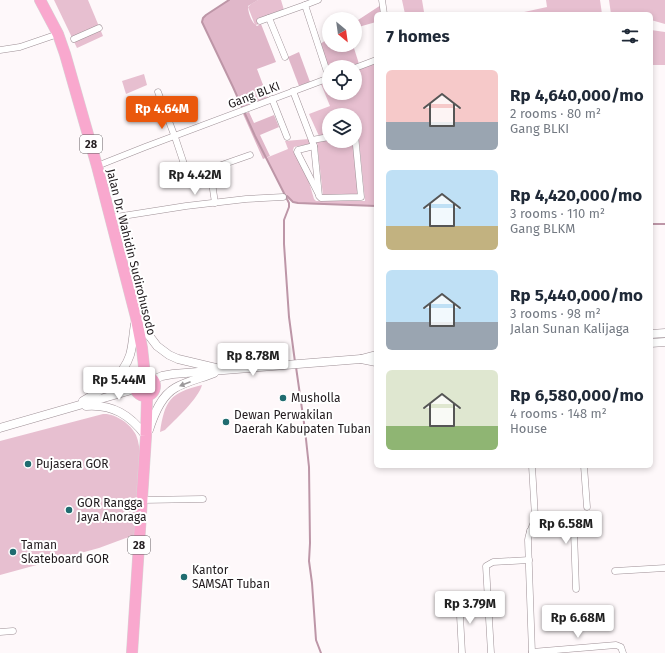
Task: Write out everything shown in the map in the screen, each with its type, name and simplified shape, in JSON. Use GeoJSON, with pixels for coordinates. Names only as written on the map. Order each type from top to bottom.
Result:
{"type":"FeatureCollection","features":[{"type":"Feature","properties":{"kind":"highway","name":"Jalan Dr. Wahidin Sudirohusodo"},"geometry":{"type":"LineString","coordinates":[[40,0],[58,34],[65,54],[97,166],[136,317],[149,378]]}},
{"type":"Feature","properties":{"kind":"highway"},"geometry":{"type":"LineString","coordinates":[[147,396],[140,396],[135,389],[137,380],[149,378]]}},
{"type":"Feature","properties":{"kind":"highway","name":"28"},"geometry":{"type":"LineString","coordinates":[[132,653],[146,436],[147,396],[150,395],[155,387],[149,378]]}},
{"type":"Feature","properties":{"kind":"main road"},"geometry":{"type":"LineString","coordinates":[[136,317],[157,346],[168,355],[178,360],[221,370]]}},
{"type":"Feature","properties":{"kind":"main road"},"geometry":{"type":"LineString","coordinates":[[74,407],[108,385],[121,371],[129,357],[136,317]]}},
{"type":"Feature","properties":{"kind":"main road"},"geometry":{"type":"LineString","coordinates":[[653,334],[665,333]]}},
{"type":"Feature","properties":{"kind":"main road"},"geometry":{"type":"LineString","coordinates":[[653,343],[665,342]]}},
{"type":"Feature","properties":{"kind":"main road"},"geometry":{"type":"LineString","coordinates":[[149,378],[173,374],[361,359],[374,356]]}},
{"type":"Feature","properties":{"kind":"main road"},"geometry":{"type":"LineString","coordinates":[[361,359],[374,362]]}},
{"type":"Feature","properties":{"kind":"main road"},"geometry":{"type":"LineString","coordinates":[[74,407],[98,406],[109,408],[132,419],[146,436],[156,411],[166,395],[181,385],[221,370]]}},
{"type":"Feature","properties":{"kind":"main road"},"geometry":{"type":"LineString","coordinates":[[0,428],[135,389]]}},
{"type":"Feature","properties":{"kind":"street"},"geometry":{"type":"LineString","coordinates":[[260,21],[318,0]]}},
{"type":"Feature","properties":{"kind":"street"},"geometry":{"type":"LineString","coordinates":[[382,0],[384,12]]}},
{"type":"Feature","properties":{"kind":"street"},"geometry":{"type":"LineString","coordinates":[[305,5],[323,60]]}},
{"type":"Feature","properties":{"kind":"street"},"geometry":{"type":"LineString","coordinates":[[270,18],[285,57]]}},
{"type":"Feature","properties":{"kind":"street"},"geometry":{"type":"LineString","coordinates":[[74,39],[99,28]]}},
{"type":"Feature","properties":{"kind":"street"},"geometry":{"type":"LineString","coordinates":[[0,50],[20,47],[58,34]]}},
{"type":"Feature","properties":{"kind":"street"},"geometry":{"type":"LineString","coordinates":[[362,65],[374,61]]}},
{"type":"Feature","properties":{"kind":"street","name":"Gang BLKI"},"geometry":{"type":"LineString","coordinates":[[97,166],[322,81]]}},
{"type":"Feature","properties":{"kind":"street"},"geometry":{"type":"LineString","coordinates":[[293,91],[313,143],[319,196]]}},
{"type":"Feature","properties":{"kind":"street"},"geometry":{"type":"LineString","coordinates":[[158,92],[188,174],[192,176],[250,156]]}},
{"type":"Feature","properties":{"kind":"street"},"geometry":{"type":"LineString","coordinates":[[272,99],[287,137]]}},
{"type":"Feature","properties":{"kind":"street"},"geometry":{"type":"LineString","coordinates":[[322,140],[298,150],[297,153],[319,196],[324,199],[361,198],[356,148]]}},
{"type":"Feature","properties":{"kind":"street"},"geometry":{"type":"LineString","coordinates":[[210,169],[215,203]]}},
{"type":"Feature","properties":{"kind":"street"},"geometry":{"type":"LineString","coordinates":[[110,218],[215,203],[283,197]]}},
{"type":"Feature","properties":{"kind":"street"},"geometry":{"type":"LineString","coordinates":[[532,468],[535,517],[528,540],[532,652],[616,645],[622,650]]}},
{"type":"Feature","properties":{"kind":"street"},"geometry":{"type":"LineString","coordinates":[[584,468],[587,507]]}},
{"type":"Feature","properties":{"kind":"street"},"geometry":{"type":"LineString","coordinates":[[142,500],[203,499]]}},
{"type":"Feature","properties":{"kind":"street"},"geometry":{"type":"LineString","coordinates":[[530,530],[569,526],[573,528],[576,589]]}},
{"type":"Feature","properties":{"kind":"street"},"geometry":{"type":"LineString","coordinates":[[491,653],[486,566],[493,562],[529,560]]}},
{"type":"Feature","properties":{"kind":"street"},"geometry":{"type":"LineString","coordinates":[[615,570],[665,568]]}},
{"type":"Feature","properties":{"kind":"street"},"geometry":{"type":"LineString","coordinates":[[459,597],[462,653]]}},
{"type":"Feature","properties":{"kind":"street"},"geometry":{"type":"LineString","coordinates":[[0,632],[13,631]]}},
{"type":"Feature","properties":{"kind":"shaded area"},"geometry":{"type":"Polygon","coordinates":[[[54,0],[88,0],[103,36],[77,48],[54,0]]]}},
{"type":"Feature","properties":{"kind":"shaded area"},"geometry":{"type":"Polygon","coordinates":[[[229,0],[258,0],[248,6],[249,14],[257,26],[261,24],[276,62],[257,69],[268,98],[243,108],[202,22],[206,15],[229,0]]]}},
{"type":"Feature","properties":{"kind":"shaded area"},"geometry":{"type":"Polygon","coordinates":[[[258,0],[281,0],[284,10],[259,20],[261,24],[255,25],[248,7],[258,0]]]}},
{"type":"Feature","properties":{"kind":"shaded area"},"geometry":{"type":"Polygon","coordinates":[[[402,0],[422,0],[424,12],[405,12],[402,0]]]}},
{"type":"Feature","properties":{"kind":"shaded area"},"geometry":{"type":"Polygon","coordinates":[[[546,0],[600,0],[602,12],[524,12],[547,7],[546,0]]]}},
{"type":"Feature","properties":{"kind":"shaded area"},"geometry":{"type":"Polygon","coordinates":[[[609,0],[665,0],[665,24],[653,21],[653,12],[611,12],[609,0]]]}},
{"type":"Feature","properties":{"kind":"shaded area"},"geometry":{"type":"Polygon","coordinates":[[[381,5],[382,12],[374,12],[374,23],[362,26],[362,17],[381,5]]]}},
{"type":"Feature","properties":{"kind":"shaded area"},"geometry":{"type":"Polygon","coordinates":[[[653,30],[665,32],[665,65],[653,65],[653,30]]]}},
{"type":"Feature","properties":{"kind":"shaded area"},"geometry":{"type":"Polygon","coordinates":[[[299,52],[310,82],[299,86],[288,57],[299,52]]]}},
{"type":"Feature","properties":{"kind":"shaded area"},"geometry":{"type":"Polygon","coordinates":[[[323,52],[355,52],[358,60],[325,60],[323,52]]]}},
{"type":"Feature","properties":{"kind":"shaded area"},"geometry":{"type":"Polygon","coordinates":[[[374,63],[374,206],[295,203],[289,199],[284,192],[266,158],[288,149],[285,141],[309,139],[309,144],[294,147],[293,150],[309,182],[314,199],[316,201],[365,201],[360,148],[362,148],[362,108],[325,108],[330,106],[328,100],[362,100],[362,68],[374,63]]]}},
{"type":"Feature","properties":{"kind":"shaded area"},"geometry":{"type":"Polygon","coordinates":[[[144,74],[147,85],[126,94],[122,81],[144,74]]]}},
{"type":"Feature","properties":{"kind":"shaded area"},"geometry":{"type":"Polygon","coordinates":[[[322,109],[322,136],[319,136],[309,114],[322,109]]]}},
{"type":"Feature","properties":{"kind":"shaded area"},"geometry":{"type":"Polygon","coordinates":[[[249,112],[254,123],[274,115],[279,127],[260,135],[270,156],[263,159],[243,114],[249,112]]]}},
{"type":"Feature","properties":{"kind":"shaded area"},"geometry":{"type":"Polygon","coordinates":[[[322,141],[322,148],[354,148],[359,196],[323,196],[317,142],[322,141]]]}},
{"type":"Feature","properties":{"kind":"shaded area"},"geometry":{"type":"Polygon","coordinates":[[[202,385],[186,409],[165,430],[160,432],[164,412],[171,400],[183,391],[202,385]]]}},
{"type":"Feature","properties":{"kind":"shaded area","name":"GOR Rangga Jaya Anoraga"},"geometry":{"type":"Polygon","coordinates":[[[103,414],[113,415],[127,423],[134,431],[138,440],[140,458],[136,536],[99,548],[0,575],[0,441],[103,414]]]}},
{"type":"Feature","properties":{"kind":"waterway"},"geometry":{"type":"LineString","coordinates":[[229,0],[206,15],[202,22],[255,136],[289,203],[284,220],[284,244],[289,317],[295,362]]}},
{"type":"Feature","properties":{"kind":"waterway"},"geometry":{"type":"LineString","coordinates":[[287,196],[293,202],[298,203],[374,206]]}},
{"type":"Feature","properties":{"kind":"waterway"},"geometry":{"type":"LineString","coordinates":[[653,224],[665,224]]}},
{"type":"Feature","properties":{"kind":"waterway"},"geometry":{"type":"LineString","coordinates":[[296,367],[309,467],[309,561],[316,640],[321,653]]}},
{"type":"Feature","properties":{"kind":"place","name":"Musholla"},"geometry":{"type":"Point","coordinates":[283,398]}},
{"type":"Feature","properties":{"kind":"place","name":"Dewan Perwakilan Daerah Kabupaten Tuban"},"geometry":{"type":"Point","coordinates":[226,422]}},
{"type":"Feature","properties":{"kind":"place","name":"Pujasera GOR"},"geometry":{"type":"Point","coordinates":[28,464]}},
{"type":"Feature","properties":{"kind":"place","name":"GOR Rangga Jaya Anoraga"},"geometry":{"type":"Point","coordinates":[69,510]}},
{"type":"Feature","properties":{"kind":"place","name":"Taman Skateboard GOR"},"geometry":{"type":"Point","coordinates":[13,552]}},
{"type":"Feature","properties":{"kind":"place","name":"Kantor SAMSAT Tuban"},"geometry":{"type":"Point","coordinates":[184,577]}}]}
